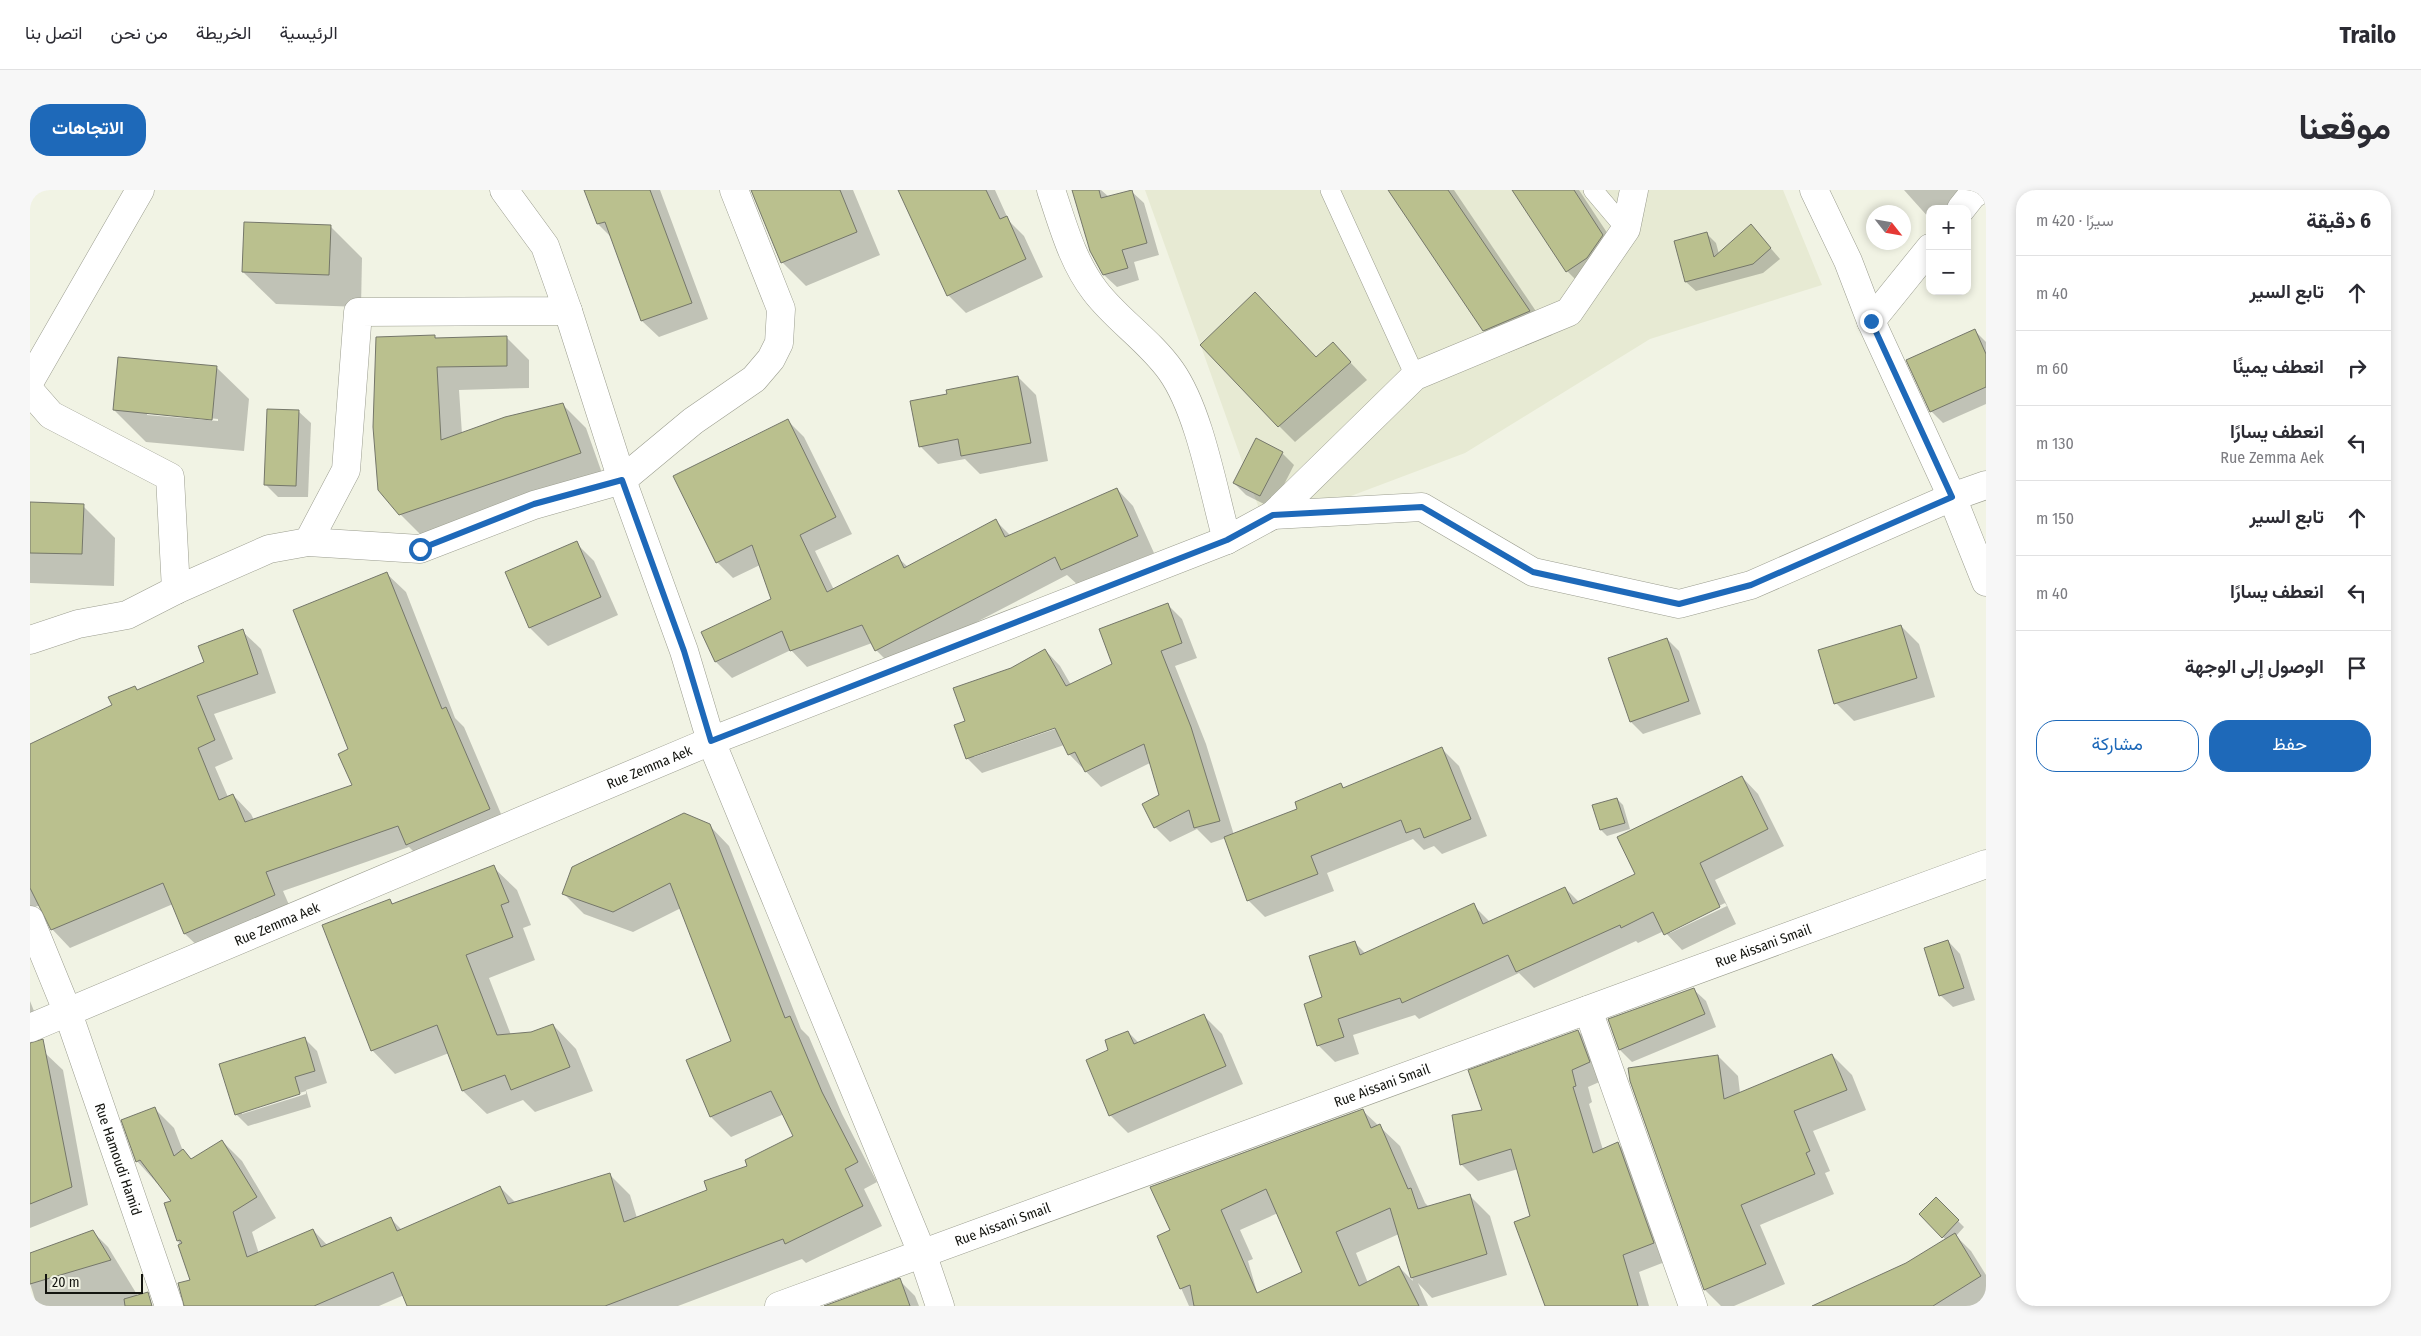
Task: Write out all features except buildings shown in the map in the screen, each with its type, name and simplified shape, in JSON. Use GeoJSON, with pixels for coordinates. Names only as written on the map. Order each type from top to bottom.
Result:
{"type":"FeatureCollection","features":[{"type":"Feature","properties":{"kind":"street"},"geometry":{"type":"LineString","coordinates":[[30,381],[140,190]]}},
{"type":"Feature","properties":{"kind":"street"},"geometry":{"type":"LineString","coordinates":[[504,190],[545,246],[568,311],[622,480],[684,651],[711,741],[922,1254],[940,1306]]}},
{"type":"Feature","properties":{"kind":"street"},"geometry":{"type":"LineString","coordinates":[[30,640],[78,624],[127,616],[176,590],[269,549],[308,542],[420,549],[534,504],[622,480],[692,421],[754,379],[771,360],[779,343],[781,309],[734,190]]}},
{"type":"Feature","properties":{"kind":"street"},"geometry":{"type":"LineString","coordinates":[[1051,190],[1074,258],[1084,276],[1108,306],[1154,351],[1171,371],[1184,393],[1194,418],[1227,540]]}},
{"type":"Feature","properties":{"kind":"street"},"geometry":{"type":"LineString","coordinates":[[1273,515],[1415,376],[1570,312],[1626,229],[1634,190]]}},
{"type":"Feature","properties":{"kind":"street"},"geometry":{"type":"LineString","coordinates":[[1814,190],[1848,261],[1871,321],[1952,497],[1986,582]]}},
{"type":"Feature","properties":{"kind":"street"},"geometry":{"type":"LineString","coordinates":[[1964,205],[1972,195],[1980,190]]}},
{"type":"Feature","properties":{"kind":"street"},"geometry":{"type":"LineString","coordinates":[[1871,321],[1928,250]]}},
{"type":"Feature","properties":{"kind":"street"},"geometry":{"type":"LineString","coordinates":[[308,542],[346,470],[358,312],[568,311]]}},
{"type":"Feature","properties":{"kind":"street"},"geometry":{"type":"LineString","coordinates":[[30,390],[50,414],[170,478],[176,590]]}},
{"type":"Feature","properties":{"kind":"street"},"geometry":{"type":"LineString","coordinates":[[1273,515],[1422,507],[1533,572],[1679,604],[1751,585],[1952,497],[1986,485]]}},
{"type":"Feature","properties":{"kind":"street","name":"Rue Zemma Aek"},"geometry":{"type":"LineString","coordinates":[[30,1028],[711,741],[1227,540],[1273,515]]}},
{"type":"Feature","properties":{"kind":"street","name":"Rue Aissani Smail"},"geometry":{"type":"LineString","coordinates":[[779,1306],[1986,864]]}},
{"type":"Feature","properties":{"kind":"street","name":"Rue Hamoudi Hamid"},"geometry":{"type":"LineString","coordinates":[[30,920],[68,1013],[169,1306]]}},
{"type":"Feature","properties":{"kind":"street"},"geometry":{"type":"LineString","coordinates":[[1588,1010],[1693,1306]]}},
{"type":"Feature","properties":{"kind":"lane"},"geometry":{"type":"LineString","coordinates":[[1330,190],[1415,376]]}},
{"type":"Feature","properties":{"kind":"lane"},"geometry":{"type":"LineString","coordinates":[[1593,190],[1626,229]]}},
{"type":"Feature","properties":{"kind":"shaded area"},"geometry":{"type":"Polygon","coordinates":[[[1145,190],[1783,190],[1822,285],[1650,339],[1465,453],[1266,528],[1145,190]]]}},
{"type":"Feature","properties":{"kind":"route"},"geometry":{"type":"LineString","coordinates":[[420,549],[534,504],[622,480],[684,651],[711,741],[1227,540],[1273,515],[1422,507],[1533,572],[1679,604],[1751,585],[1952,497],[1871,321]]}}]}
